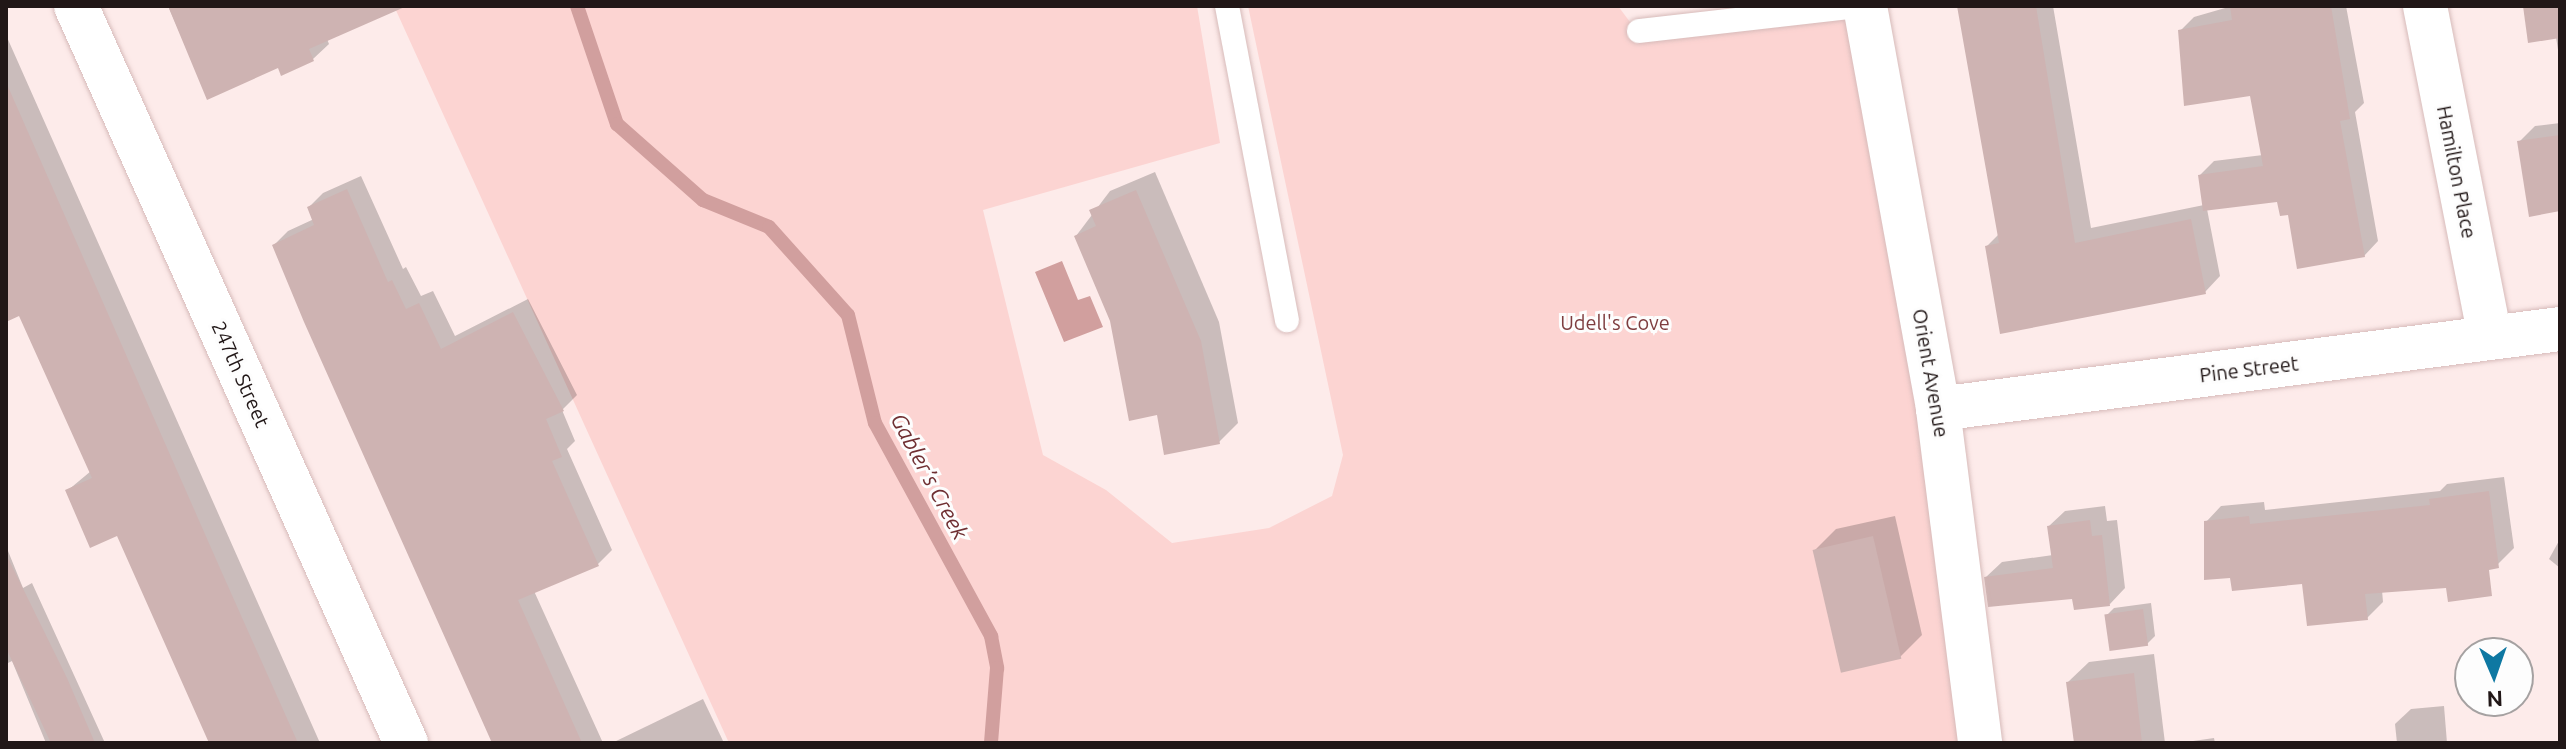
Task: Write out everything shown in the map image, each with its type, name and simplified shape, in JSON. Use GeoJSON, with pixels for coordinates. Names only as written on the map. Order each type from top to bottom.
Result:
{"type":"FeatureCollection","features":[{"type":"Feature","properties":{"kind":"street","name":"247th Street"},"geometry":{"type":"LineString","coordinates":[[76,6],[406,743]]}},
{"type":"Feature","properties":{"kind":"street","name":"Orient Avenue"},"geometry":{"type":"LineString","coordinates":[[1862,6],[1938,409],[1980,743]]}},
{"type":"Feature","properties":{"kind":"street","name":"Hamilton Place"},"geometry":{"type":"LineString","coordinates":[[2425,6],[2490,338]]}},
{"type":"Feature","properties":{"kind":"street","name":"Pine Street"},"geometry":{"type":"LineString","coordinates":[[1938,409],[2560,329]]}},
{"type":"Feature","properties":{"kind":"lane"},"geometry":{"type":"LineString","coordinates":[[1227,6],[1287,320]]}},
{"type":"Feature","properties":{"kind":"lane"},"geometry":{"type":"LineString","coordinates":[[1639,31],[1862,6]]}},
{"type":"Feature","properties":{"kind":"green space","name":"Udell's Cove"},"geometry":{"type":"Polygon","coordinates":[[[394,6],[1197,6],[1220,143],[983,210],[1043,455],[1106,490],[1172,543],[1269,528],[1332,496],[1343,455],[1248,6],[1618,6],[1630,22],[1797,6],[1865,6],[1977,743],[729,743],[394,6]]]}},
{"type":"Feature","properties":{"kind":"shaded area"},"geometry":{"type":"Polygon","coordinates":[[[1062,261],[1078,300],[1090,296],[1103,327],[1064,342],[1035,272],[1062,261]]]}},
{"type":"Feature","properties":{"kind":"building"},"geometry":{"type":"Polygon","coordinates":[[[168,6],[407,6],[309,49],[314,61],[281,76],[278,68],[207,100],[168,6]]]}},
{"type":"Feature","properties":{"kind":"building"},"geometry":{"type":"Polygon","coordinates":[[[1957,6],[2036,6],[2075,243],[2191,219],[2206,294],[2000,334],[1985,246],[1999,243],[1957,6]]]}},
{"type":"Feature","properties":{"kind":"building"},"geometry":{"type":"Polygon","coordinates":[[[2230,6],[2331,6],[2350,119],[2340,121],[2365,257],[2297,269],[2288,215],[2280,216],[2277,202],[2203,211],[2198,175],[2263,166],[2250,96],[2184,106],[2178,30],[2232,20],[2230,6]]]}},
{"type":"Feature","properties":{"kind":"building"},"geometry":{"type":"Polygon","coordinates":[[[2523,6],[2560,6],[2560,38],[2528,43],[2523,6]]]}},
{"type":"Feature","properties":{"kind":"building"},"geometry":{"type":"Polygon","coordinates":[[[6,82],[298,743],[209,743],[117,536],[90,548],[65,490],[92,478],[19,316],[6,322],[6,82]]]}},
{"type":"Feature","properties":{"kind":"building"},"geometry":{"type":"Polygon","coordinates":[[[2560,135],[2560,211],[2529,217],[2517,141],[2560,135]]]}},
{"type":"Feature","properties":{"kind":"building"},"geometry":{"type":"Polygon","coordinates":[[[347,189],[388,282],[392,280],[406,309],[419,303],[441,349],[513,312],[564,411],[546,419],[562,457],[552,461],[599,566],[518,600],[582,743],[492,743],[304,322],[272,245],[314,225],[307,207],[347,189]]]}},
{"type":"Feature","properties":{"kind":"building"},"geometry":{"type":"Polygon","coordinates":[[[1136,190],[1201,341],[1220,444],[1164,455],[1157,415],[1129,421],[1110,321],[1074,236],[1096,226],[1089,210],[1136,190]]]}},
{"type":"Feature","properties":{"kind":"building"},"geometry":{"type":"Polygon","coordinates":[[[2489,491],[2499,568],[2489,570],[2492,596],[2448,602],[2446,588],[2365,594],[2368,620],[2307,626],[2302,584],[2232,591],[2230,578],[2204,580],[2204,521],[2249,516],[2250,524],[2430,505],[2429,499],[2489,491]]]}},
{"type":"Feature","properties":{"kind":"building"},"geometry":{"type":"Polygon","coordinates":[[[2090,520],[2092,536],[2102,535],[2110,606],[2074,610],[2072,599],[1988,607],[1984,577],[2053,568],[2047,526],[2090,520]]]}},
{"type":"Feature","properties":{"kind":"building"},"geometry":{"type":"Polygon","coordinates":[[[1873,536],[1901,659],[1841,673],[1813,550],[1873,536]]]}},
{"type":"Feature","properties":{"kind":"building"},"geometry":{"type":"Polygon","coordinates":[[[6,554],[95,743],[51,743],[6,648],[6,554]]]}},
{"type":"Feature","properties":{"kind":"building"},"geometry":{"type":"Polygon","coordinates":[[[2143,609],[2148,646],[2110,651],[2104,614],[2143,609]]]}},
{"type":"Feature","properties":{"kind":"building"},"geometry":{"type":"Polygon","coordinates":[[[2134,673],[2142,743],[2074,743],[2066,682],[2134,673]]]}},
{"type":"Feature","properties":{"kind":"waterway","name":"Gabler’s Creek"},"geometry":{"type":"LineString","coordinates":[[577,6],[617,124],[703,200],[769,227],[848,315],[875,423],[991,636],[997,668],[991,743]]}}]}
